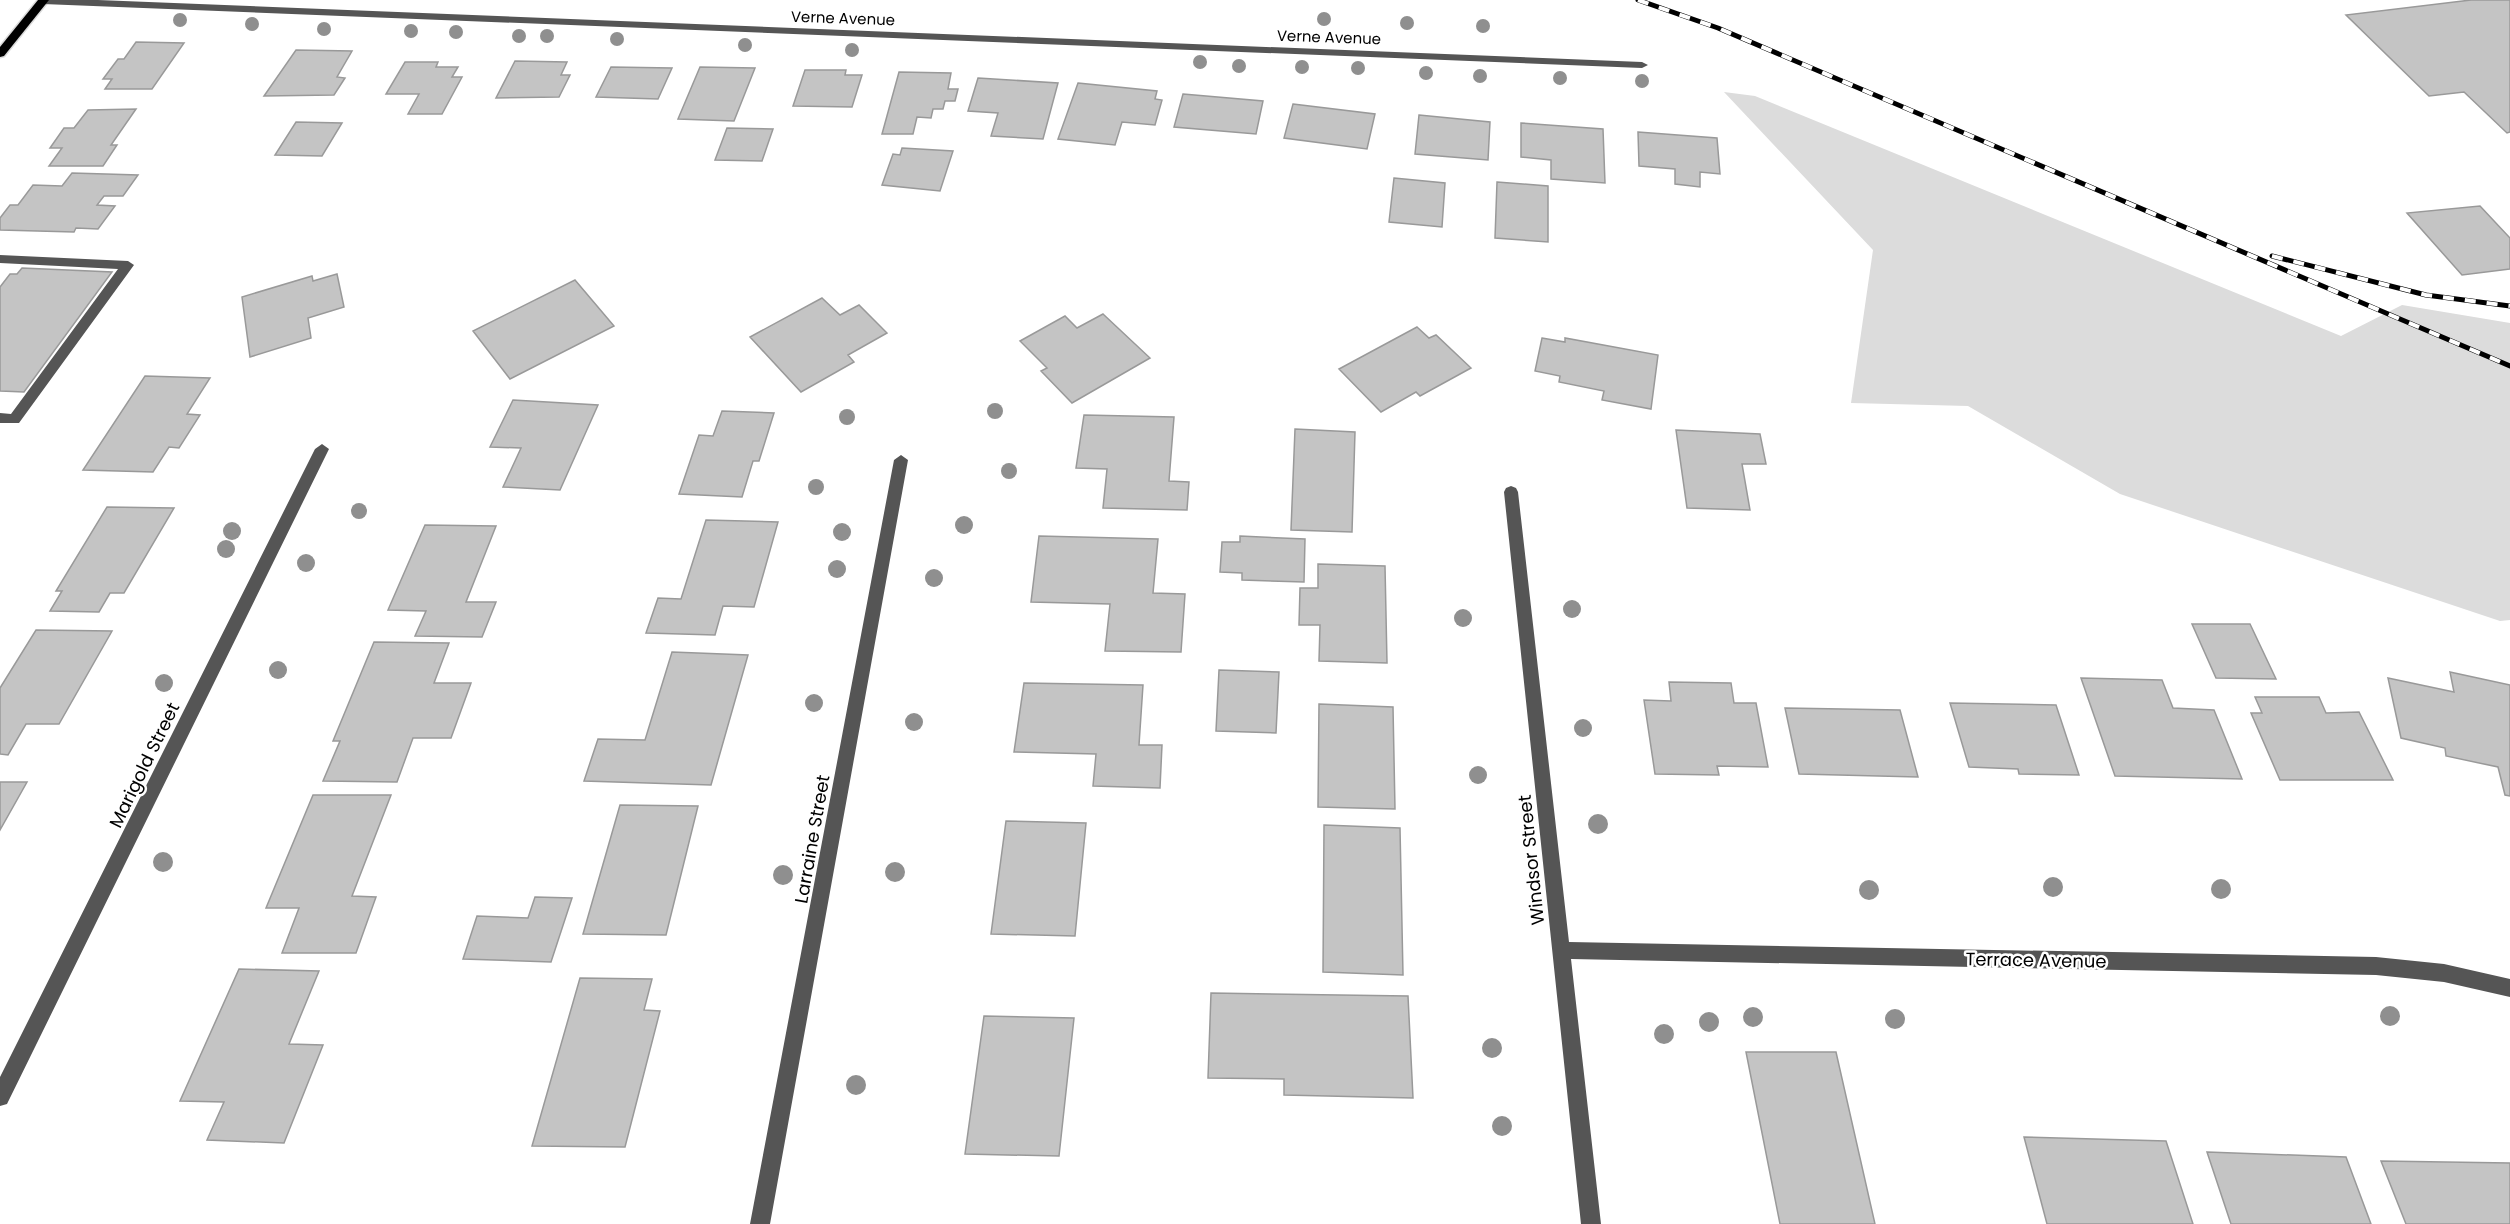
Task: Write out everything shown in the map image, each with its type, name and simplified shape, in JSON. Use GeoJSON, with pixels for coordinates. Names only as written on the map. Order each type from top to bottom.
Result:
{"type":"FeatureCollection","features":[{"type":"Feature","properties":{"kind":"main road"},"geometry":{"type":"LineString","coordinates":[[0,54],[44,1]]}},
{"type":"Feature","properties":{"kind":"street","name":"Verne Avenue"},"geometry":{"type":"LineString","coordinates":[[44,1],[1642,65]]}},
{"type":"Feature","properties":{"kind":"street"},"geometry":{"type":"LineString","coordinates":[[0,259],[128,265],[14,419],[0,418]]}},
{"type":"Feature","properties":{"kind":"street","name":"Marigold Street"},"geometry":{"type":"LineString","coordinates":[[0,1097],[322,449]]}},
{"type":"Feature","properties":{"kind":"street","name":"Larraine Street"},"geometry":{"type":"LineString","coordinates":[[760,1224],[902,460]]}},
{"type":"Feature","properties":{"kind":"street","name":"Windsor Street"},"geometry":{"type":"LineString","coordinates":[[1511,492],[1591,1224]]}},
{"type":"Feature","properties":{"kind":"street","name":"Terrace Avenue"},"geometry":{"type":"LineString","coordinates":[[1561,950],[2376,966],[2445,973],[2510,988]]}},
{"type":"Feature","properties":{"kind":"shaded area"},"geometry":{"type":"Polygon","coordinates":[[[1724,92],[1755,96],[2341,336],[2402,305],[2510,323],[2510,620],[2500,621],[2120,494],[1968,406],[1851,403],[1873,250],[1724,92]]]}},
{"type":"Feature","properties":{"kind":"building"},"geometry":{"type":"Polygon","coordinates":[[[2471,0],[2510,0],[2510,132],[2507,133],[2464,92],[2429,96],[2346,15],[2471,0]]]}},
{"type":"Feature","properties":{"kind":"building"},"geometry":{"type":"Polygon","coordinates":[[[136,42],[184,43],[152,89],[105,89],[112,79],[103,79],[118,59],[124,59],[136,42]]]}},
{"type":"Feature","properties":{"kind":"building"},"geometry":{"type":"Polygon","coordinates":[[[296,50],[352,51],[337,77],[345,78],[334,95],[264,96],[296,50]]]}},
{"type":"Feature","properties":{"kind":"building"},"geometry":{"type":"Polygon","coordinates":[[[515,61],[567,62],[561,75],[570,75],[559,97],[496,98],[515,61]]]}},
{"type":"Feature","properties":{"kind":"building"},"geometry":{"type":"Polygon","coordinates":[[[405,62],[438,62],[436,67],[458,67],[452,77],[462,77],[442,114],[408,114],[419,94],[386,94],[405,62]]]}},
{"type":"Feature","properties":{"kind":"building"},"geometry":{"type":"Polygon","coordinates":[[[611,67],[672,68],[658,99],[596,97],[611,67]]]}},
{"type":"Feature","properties":{"kind":"building"},"geometry":{"type":"Polygon","coordinates":[[[700,67],[755,68],[734,121],[678,119],[700,67]]]}},
{"type":"Feature","properties":{"kind":"building"},"geometry":{"type":"Polygon","coordinates":[[[805,70],[846,70],[845,75],[862,75],[852,107],[793,106],[805,70]]]}},
{"type":"Feature","properties":{"kind":"building"},"geometry":{"type":"Polygon","coordinates":[[[899,72],[951,73],[948,89],[958,89],[955,101],[945,101],[943,109],[933,109],[931,118],[917,117],[913,134],[882,134],[899,72]]]}},
{"type":"Feature","properties":{"kind":"building"},"geometry":{"type":"Polygon","coordinates":[[[978,78],[1058,83],[1043,139],[991,136],[998,113],[968,111],[978,78]]]}},
{"type":"Feature","properties":{"kind":"building"},"geometry":{"type":"Polygon","coordinates":[[[1078,83],[1157,91],[1155,99],[1162,100],[1155,125],[1122,122],[1115,145],[1058,139],[1078,83]]]}},
{"type":"Feature","properties":{"kind":"building"},"geometry":{"type":"Polygon","coordinates":[[[1183,94],[1263,101],[1256,134],[1174,127],[1183,94]]]}},
{"type":"Feature","properties":{"kind":"building"},"geometry":{"type":"Polygon","coordinates":[[[1293,104],[1375,114],[1367,149],[1284,138],[1293,104]]]}},
{"type":"Feature","properties":{"kind":"building"},"geometry":{"type":"Polygon","coordinates":[[[136,109],[111,145],[117,145],[103,166],[49,166],[62,148],[50,148],[64,128],[74,128],[88,110],[136,109]]]}},
{"type":"Feature","properties":{"kind":"building"},"geometry":{"type":"Polygon","coordinates":[[[1419,115],[1490,122],[1488,160],[1415,154],[1419,115]]]}},
{"type":"Feature","properties":{"kind":"building"},"geometry":{"type":"Polygon","coordinates":[[[296,122],[342,123],[322,156],[275,155],[296,122]]]}},
{"type":"Feature","properties":{"kind":"building"},"geometry":{"type":"Polygon","coordinates":[[[1521,123],[1603,129],[1605,183],[1551,179],[1551,160],[1521,157],[1521,123]]]}},
{"type":"Feature","properties":{"kind":"building"},"geometry":{"type":"Polygon","coordinates":[[[727,128],[773,129],[762,161],[715,160],[727,128]]]}},
{"type":"Feature","properties":{"kind":"building"},"geometry":{"type":"Polygon","coordinates":[[[1638,132],[1717,138],[1720,174],[1700,172],[1700,187],[1675,184],[1675,169],[1639,166],[1638,132]]]}},
{"type":"Feature","properties":{"kind":"building"},"geometry":{"type":"Polygon","coordinates":[[[902,148],[953,151],[940,191],[882,185],[893,154],[900,155],[902,148]]]}},
{"type":"Feature","properties":{"kind":"building"},"geometry":{"type":"Polygon","coordinates":[[[72,173],[138,175],[123,196],[104,196],[97,205],[115,206],[98,229],[76,228],[74,232],[0,230],[0,218],[10,205],[18,205],[33,185],[62,186],[72,173]]]}},
{"type":"Feature","properties":{"kind":"building"},"geometry":{"type":"Polygon","coordinates":[[[1394,178],[1445,183],[1442,227],[1389,222],[1394,178]]]}},
{"type":"Feature","properties":{"kind":"building"},"geometry":{"type":"Polygon","coordinates":[[[1497,182],[1548,186],[1548,242],[1495,238],[1497,182]]]}},
{"type":"Feature","properties":{"kind":"building"},"geometry":{"type":"Polygon","coordinates":[[[2480,206],[2510,238],[2510,269],[2462,275],[2407,213],[2480,206]]]}},
{"type":"Feature","properties":{"kind":"building"},"geometry":{"type":"Polygon","coordinates":[[[22,268],[112,272],[24,392],[0,391],[0,287],[10,274],[17,274],[22,268]]]}},
{"type":"Feature","properties":{"kind":"building"},"geometry":{"type":"Polygon","coordinates":[[[337,274],[344,307],[308,318],[311,338],[250,357],[242,297],[312,276],[313,281],[337,274]]]}},
{"type":"Feature","properties":{"kind":"building"},"geometry":{"type":"Polygon","coordinates":[[[575,280],[614,326],[510,379],[473,331],[575,280]]]}},
{"type":"Feature","properties":{"kind":"building"},"geometry":{"type":"Polygon","coordinates":[[[822,298],[840,315],[859,305],[887,333],[848,355],[854,362],[801,392],[750,337],[822,298]]]}},
{"type":"Feature","properties":{"kind":"building"},"geometry":{"type":"Polygon","coordinates":[[[1103,314],[1150,358],[1072,403],[1041,371],[1047,368],[1020,341],[1065,316],[1077,328],[1103,314]]]}},
{"type":"Feature","properties":{"kind":"building"},"geometry":{"type":"Polygon","coordinates":[[[1417,327],[1429,338],[1436,335],[1471,368],[1420,396],[1416,392],[1381,412],[1339,369],[1417,327]]]}},
{"type":"Feature","properties":{"kind":"building"},"geometry":{"type":"Polygon","coordinates":[[[1542,338],[1565,342],[1565,338],[1658,355],[1651,409],[1602,400],[1604,391],[1559,382],[1560,376],[1535,371],[1542,338]]]}},
{"type":"Feature","properties":{"kind":"building"},"geometry":{"type":"Polygon","coordinates":[[[145,376],[210,378],[187,414],[200,415],[179,448],[169,447],[153,472],[83,470],[145,376]]]}},
{"type":"Feature","properties":{"kind":"building"},"geometry":{"type":"Polygon","coordinates":[[[513,400],[598,405],[560,490],[503,487],[521,448],[490,447],[513,400]]]}},
{"type":"Feature","properties":{"kind":"building"},"geometry":{"type":"Polygon","coordinates":[[[722,411],[774,413],[759,461],[753,461],[742,497],[679,494],[699,435],[713,436],[722,411]]]}},
{"type":"Feature","properties":{"kind":"building"},"geometry":{"type":"Polygon","coordinates":[[[1084,415],[1174,417],[1169,481],[1189,482],[1187,510],[1103,508],[1107,469],[1076,468],[1084,415]]]}},
{"type":"Feature","properties":{"kind":"building"},"geometry":{"type":"Polygon","coordinates":[[[1295,429],[1355,432],[1352,532],[1291,530],[1295,429]]]}},
{"type":"Feature","properties":{"kind":"building"},"geometry":{"type":"Polygon","coordinates":[[[1676,430],[1760,434],[1766,464],[1742,464],[1750,510],[1687,508],[1676,430]]]}},
{"type":"Feature","properties":{"kind":"building"},"geometry":{"type":"Polygon","coordinates":[[[107,507],[174,508],[124,593],[110,593],[99,612],[50,611],[62,591],[56,591],[107,507]]]}},
{"type":"Feature","properties":{"kind":"building"},"geometry":{"type":"Polygon","coordinates":[[[706,520],[778,522],[754,607],[723,606],[715,635],[646,633],[658,598],[681,599],[706,520]]]}},
{"type":"Feature","properties":{"kind":"building"},"geometry":{"type":"Polygon","coordinates":[[[425,525],[496,526],[466,602],[496,602],[482,637],[415,636],[426,611],[388,610],[425,525]]]}},
{"type":"Feature","properties":{"kind":"building"},"geometry":{"type":"Polygon","coordinates":[[[1039,536],[1158,539],[1153,593],[1185,594],[1181,652],[1105,651],[1110,604],[1031,602],[1039,536]]]}},
{"type":"Feature","properties":{"kind":"building"},"geometry":{"type":"Polygon","coordinates":[[[1240,536],[1305,539],[1304,582],[1242,580],[1242,573],[1220,572],[1222,542],[1240,542],[1240,536]]]}},
{"type":"Feature","properties":{"kind":"building"},"geometry":{"type":"Polygon","coordinates":[[[1318,564],[1385,566],[1387,663],[1319,661],[1320,625],[1299,625],[1300,588],[1318,588],[1318,564]]]}},
{"type":"Feature","properties":{"kind":"building"},"geometry":{"type":"Polygon","coordinates":[[[2192,624],[2250,624],[2276,679],[2216,678],[2192,624]]]}},
{"type":"Feature","properties":{"kind":"building"},"geometry":{"type":"Polygon","coordinates":[[[36,630],[112,631],[59,724],[26,724],[8,755],[0,754],[0,688],[36,630]]]}},
{"type":"Feature","properties":{"kind":"building"},"geometry":{"type":"Polygon","coordinates":[[[374,642],[449,643],[434,683],[471,683],[451,738],[413,738],[397,782],[323,781],[340,741],[333,741],[374,642]]]}},
{"type":"Feature","properties":{"kind":"building"},"geometry":{"type":"Polygon","coordinates":[[[672,652],[748,655],[711,785],[584,781],[598,739],[645,740],[672,652]]]}},
{"type":"Feature","properties":{"kind":"building"},"geometry":{"type":"Polygon","coordinates":[[[1219,670],[1279,672],[1276,733],[1216,731],[1219,670]]]}},
{"type":"Feature","properties":{"kind":"building"},"geometry":{"type":"Polygon","coordinates":[[[2450,672],[2510,685],[2510,796],[2505,795],[2498,767],[2446,756],[2445,748],[2401,738],[2388,678],[2454,692],[2450,672]]]}},
{"type":"Feature","properties":{"kind":"building"},"geometry":{"type":"Polygon","coordinates":[[[2081,678],[2162,680],[2173,708],[2214,710],[2242,779],[2115,776],[2081,678]]]}},
{"type":"Feature","properties":{"kind":"building"},"geometry":{"type":"Polygon","coordinates":[[[1669,682],[1731,683],[1734,703],[1756,703],[1768,767],[1717,766],[1719,775],[1655,774],[1644,700],[1671,701],[1669,682]]]}},
{"type":"Feature","properties":{"kind":"building"},"geometry":{"type":"Polygon","coordinates":[[[1024,683],[1143,685],[1139,745],[1162,745],[1160,788],[1093,786],[1096,754],[1014,752],[1024,683]]]}},
{"type":"Feature","properties":{"kind":"building"},"geometry":{"type":"Polygon","coordinates":[[[2255,697],[2319,697],[2326,713],[2359,712],[2393,780],[2280,780],[2251,713],[2262,713],[2255,697]]]}},
{"type":"Feature","properties":{"kind":"building"},"geometry":{"type":"Polygon","coordinates":[[[1950,703],[2056,705],[2079,775],[2019,774],[2018,769],[1969,767],[1950,703]]]}},
{"type":"Feature","properties":{"kind":"building"},"geometry":{"type":"Polygon","coordinates":[[[1319,704],[1393,707],[1395,809],[1318,807],[1319,704]]]}},
{"type":"Feature","properties":{"kind":"building"},"geometry":{"type":"Polygon","coordinates":[[[1785,708],[1900,710],[1918,777],[1799,774],[1785,708]]]}},
{"type":"Feature","properties":{"kind":"building"},"geometry":{"type":"Polygon","coordinates":[[[0,782],[27,782],[0,830],[0,782]]]}},
{"type":"Feature","properties":{"kind":"building"},"geometry":{"type":"Polygon","coordinates":[[[313,795],[391,795],[352,896],[376,897],[356,953],[282,953],[299,908],[266,908],[313,795]]]}},
{"type":"Feature","properties":{"kind":"building"},"geometry":{"type":"Polygon","coordinates":[[[620,805],[698,806],[666,935],[583,934],[620,805]]]}},
{"type":"Feature","properties":{"kind":"building"},"geometry":{"type":"Polygon","coordinates":[[[1006,821],[1086,823],[1075,936],[991,934],[1006,821]]]}},
{"type":"Feature","properties":{"kind":"building"},"geometry":{"type":"Polygon","coordinates":[[[1324,825],[1400,828],[1403,975],[1323,972],[1324,825]]]}},
{"type":"Feature","properties":{"kind":"building"},"geometry":{"type":"Polygon","coordinates":[[[535,897],[572,898],[551,962],[463,959],[477,916],[528,918],[535,897]]]}},
{"type":"Feature","properties":{"kind":"building"},"geometry":{"type":"Polygon","coordinates":[[[239,969],[319,971],[289,1044],[323,1045],[284,1143],[207,1140],[224,1102],[180,1101],[239,969]]]}},
{"type":"Feature","properties":{"kind":"building"},"geometry":{"type":"Polygon","coordinates":[[[580,978],[652,979],[644,1010],[660,1011],[625,1147],[532,1146],[580,978]]]}},
{"type":"Feature","properties":{"kind":"building"},"geometry":{"type":"Polygon","coordinates":[[[1211,993],[1408,996],[1413,1098],[1284,1095],[1284,1079],[1208,1078],[1211,993]]]}},
{"type":"Feature","properties":{"kind":"building"},"geometry":{"type":"Polygon","coordinates":[[[984,1016],[1074,1018],[1059,1156],[965,1154],[984,1016]]]}},
{"type":"Feature","properties":{"kind":"building"},"geometry":{"type":"Polygon","coordinates":[[[1746,1052],[1836,1052],[1875,1224],[1780,1224],[1746,1052]]]}},
{"type":"Feature","properties":{"kind":"building"},"geometry":{"type":"Polygon","coordinates":[[[2024,1137],[2166,1141],[2193,1224],[2047,1224],[2024,1137]]]}},
{"type":"Feature","properties":{"kind":"building"},"geometry":{"type":"Polygon","coordinates":[[[2207,1152],[2346,1157],[2371,1224],[2231,1224],[2207,1152]]]}},
{"type":"Feature","properties":{"kind":"building"},"geometry":{"type":"Polygon","coordinates":[[[2381,1161],[2510,1163],[2510,1224],[2406,1224],[2381,1161]]]}},
{"type":"Feature","properties":{"kind":"railway"},"geometry":{"type":"LineString","coordinates":[[1638,0],[1718,28],[2510,366]]}},
{"type":"Feature","properties":{"kind":"railway"},"geometry":{"type":"LineString","coordinates":[[2272,256],[2426,295],[2510,306]]}}]}
